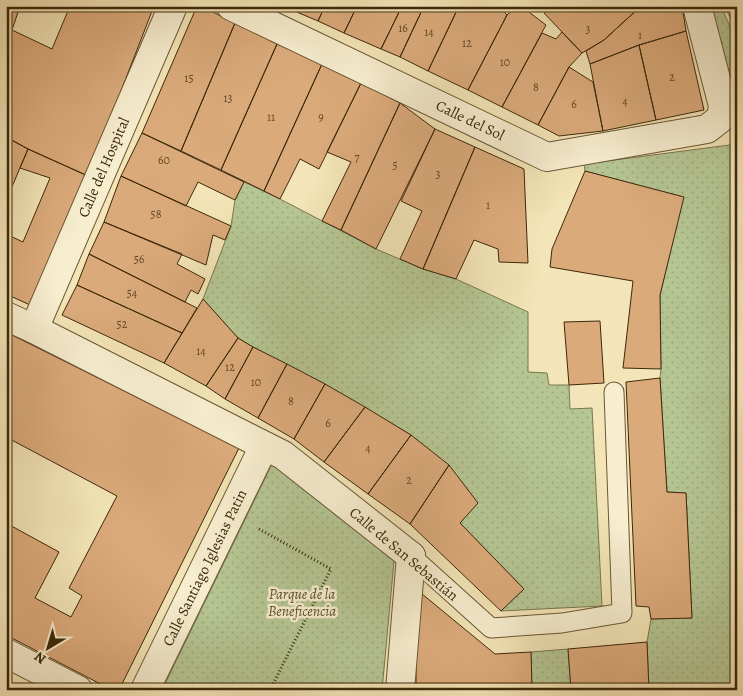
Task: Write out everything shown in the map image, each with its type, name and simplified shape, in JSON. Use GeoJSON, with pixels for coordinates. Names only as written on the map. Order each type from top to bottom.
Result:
{"type":"FeatureCollection","features":[{"type":"Feature","properties":{"kind":"street","name":"Calle del Hospital"},"geometry":{"type":"LineString","coordinates":[[34,329],[174,6]]}},
{"type":"Feature","properties":{"kind":"street","name":"Calle del Sol"},"geometry":{"type":"LineString","coordinates":[[231,6],[547,156],[707,129],[721,118],[722,106],[697,6]]}},
{"type":"Feature","properties":{"kind":"street","name":"Calle de San Sebastián"},"geometry":{"type":"LineString","coordinates":[[6,316],[283,455],[411,556]]}},
{"type":"Feature","properties":{"kind":"street","name":"Calle Santiago Iglesias Patin"},"geometry":{"type":"LineString","coordinates":[[145,690],[264,446]]}},
{"type":"Feature","properties":{"kind":"street"},"geometry":{"type":"LineString","coordinates":[[400,690],[411,556]]}},
{"type":"Feature","properties":{"kind":"street"},"geometry":{"type":"LineString","coordinates":[[6,654],[78,690]]}},
{"type":"Feature","properties":{"kind":"lane","name":"Calle de San Sebastián"},"geometry":{"type":"LineString","coordinates":[[411,556],[491,628],[562,623],[622,612],[614,392]]}},
{"type":"Feature","properties":{"kind":"path"},"geometry":{"type":"LineString","coordinates":[[231,514],[331,569],[270,690]]}},
{"type":"Feature","properties":{"kind":"green space"},"geometry":{"type":"Polygon","coordinates":[[[711,6],[721,6],[737,43],[737,103],[711,6]]]}},
{"type":"Feature","properties":{"kind":"green space"},"geometry":{"type":"Polygon","coordinates":[[[737,144],[737,690],[649,690],[647,642],[651,619],[692,618],[686,493],[667,492],[660,378],[660,295],[683,197],[585,171],[584,164],[737,144]]]}},
{"type":"Feature","properties":{"kind":"green space"},"geometry":{"type":"Polygon","coordinates":[[[244,182],[376,249],[423,269],[456,279],[528,312],[528,372],[547,373],[549,385],[569,385],[570,409],[592,408],[602,606],[501,611],[524,589],[460,523],[411,435],[325,384],[238,338],[203,299],[231,226],[235,200],[244,182]]]}},
{"type":"Feature","properties":{"kind":"green space","name":"Parque de la Beneficencia"},"geometry":{"type":"Polygon","coordinates":[[[274,460],[395,551],[382,690],[162,690],[274,460]]]}},
{"type":"Feature","properties":{"kind":"green space"},"geometry":{"type":"Polygon","coordinates":[[[568,649],[571,690],[532,690],[531,652],[568,649]]]}},
{"type":"Feature","properties":{"kind":"building"},"geometry":{"type":"Polygon","coordinates":[[[6,6],[20,6],[12,30],[52,49],[70,6],[154,6],[88,176],[6,137],[6,6]]]}},
{"type":"Feature","properties":{"kind":"building"},"geometry":{"type":"Polygon","coordinates":[[[197,6],[201,6],[235,23],[181,151],[142,133],[197,6]]]}},
{"type":"Feature","properties":{"kind":"building"},"geometry":{"type":"Polygon","coordinates":[[[284,6],[302,6],[299,13],[284,6]]]}},
{"type":"Feature","properties":{"kind":"building"},"geometry":{"type":"Polygon","coordinates":[[[302,6],[325,6],[318,21],[299,13],[302,6]]]}},
{"type":"Feature","properties":{"kind":"building"},"geometry":{"type":"Polygon","coordinates":[[[325,6],[357,6],[344,33],[318,21],[325,6]]]}},
{"type":"Feature","properties":{"kind":"building"},"geometry":{"type":"Polygon","coordinates":[[[357,6],[402,6],[381,49],[344,33],[357,6]]]}},
{"type":"Feature","properties":{"kind":"building"},"geometry":{"type":"Polygon","coordinates":[[[402,6],[424,6],[400,57],[381,49],[402,6]]]}},
{"type":"Feature","properties":{"kind":"building"},"geometry":{"type":"Polygon","coordinates":[[[424,6],[459,6],[428,71],[400,57],[424,6]]]}},
{"type":"Feature","properties":{"kind":"building"},"geometry":{"type":"Polygon","coordinates":[[[459,6],[498,6],[507,15],[468,90],[428,71],[459,6]]]}},
{"type":"Feature","properties":{"kind":"building"},"geometry":{"type":"Polygon","coordinates":[[[518,6],[521,6],[546,25],[502,107],[468,90],[507,15],[518,6]]]}},
{"type":"Feature","properties":{"kind":"building"},"geometry":{"type":"Polygon","coordinates":[[[552,6],[641,6],[604,40],[582,53],[544,13],[552,6]]]}},
{"type":"Feature","properties":{"kind":"building"},"geometry":{"type":"Polygon","coordinates":[[[641,6],[682,6],[686,31],[639,45],[590,64],[586,51],[604,40],[641,6]]]}},
{"type":"Feature","properties":{"kind":"building"},"geometry":{"type":"Polygon","coordinates":[[[235,23],[277,44],[221,170],[181,151],[235,23]]]}},
{"type":"Feature","properties":{"kind":"building"},"geometry":{"type":"Polygon","coordinates":[[[686,31],[704,110],[656,120],[639,45],[686,31]]]}},
{"type":"Feature","properties":{"kind":"building"},"geometry":{"type":"Polygon","coordinates":[[[562,32],[582,53],[569,67],[538,125],[502,107],[542,33],[556,39],[562,32]]]}},
{"type":"Feature","properties":{"kind":"building"},"geometry":{"type":"Polygon","coordinates":[[[277,44],[322,64],[264,191],[221,170],[277,44]]]}},
{"type":"Feature","properties":{"kind":"building"},"geometry":{"type":"Polygon","coordinates":[[[639,45],[656,120],[603,131],[590,64],[639,45]]]}},
{"type":"Feature","properties":{"kind":"building"},"geometry":{"type":"Polygon","coordinates":[[[322,64],[361,83],[319,169],[300,159],[280,199],[264,191],[322,64]]]}},
{"type":"Feature","properties":{"kind":"building"},"geometry":{"type":"Polygon","coordinates":[[[569,67],[593,82],[603,131],[559,136],[538,125],[569,67]]]}},
{"type":"Feature","properties":{"kind":"building"},"geometry":{"type":"Polygon","coordinates":[[[361,83],[400,103],[341,230],[322,221],[351,162],[327,152],[361,83]]]}},
{"type":"Feature","properties":{"kind":"building"},"geometry":{"type":"Polygon","coordinates":[[[400,103],[435,129],[376,249],[341,230],[400,103]]]}},
{"type":"Feature","properties":{"kind":"building"},"geometry":{"type":"Polygon","coordinates":[[[435,129],[475,147],[423,269],[400,259],[422,211],[401,201],[435,129]]]}},
{"type":"Feature","properties":{"kind":"building"},"geometry":{"type":"Polygon","coordinates":[[[142,133],[244,182],[235,200],[198,182],[186,206],[121,176],[142,133]]]}},
{"type":"Feature","properties":{"kind":"building"},"geometry":{"type":"Polygon","coordinates":[[[6,137],[28,149],[6,201],[6,137]]]}},
{"type":"Feature","properties":{"kind":"building"},"geometry":{"type":"Polygon","coordinates":[[[475,147],[524,169],[528,263],[499,262],[498,249],[474,240],[456,279],[423,269],[475,147]]]}},
{"type":"Feature","properties":{"kind":"building"},"geometry":{"type":"Polygon","coordinates":[[[28,149],[88,176],[30,305],[6,294],[6,234],[23,242],[50,178],[20,168],[28,149]]]}},
{"type":"Feature","properties":{"kind":"building"},"geometry":{"type":"Polygon","coordinates":[[[585,171],[684,197],[660,295],[661,369],[623,368],[633,281],[550,267],[552,249],[585,171]]]}},
{"type":"Feature","properties":{"kind":"building"},"geometry":{"type":"Polygon","coordinates":[[[121,176],[231,226],[225,240],[213,235],[206,265],[104,222],[121,176]]]}},
{"type":"Feature","properties":{"kind":"building"},"geometry":{"type":"Polygon","coordinates":[[[104,222],[182,254],[177,264],[205,279],[198,294],[191,290],[185,302],[89,254],[104,222]]]}},
{"type":"Feature","properties":{"kind":"building"},"geometry":{"type":"Polygon","coordinates":[[[89,254],[197,308],[182,333],[77,285],[89,254]]]}},
{"type":"Feature","properties":{"kind":"building"},"geometry":{"type":"Polygon","coordinates":[[[77,285],[182,333],[164,363],[62,315],[77,285]]]}},
{"type":"Feature","properties":{"kind":"building"},"geometry":{"type":"Polygon","coordinates":[[[203,299],[238,338],[206,386],[164,363],[203,299]]]}},
{"type":"Feature","properties":{"kind":"building"},"geometry":{"type":"Polygon","coordinates":[[[600,321],[604,383],[569,385],[564,322],[600,321]]]}},
{"type":"Feature","properties":{"kind":"building"},"geometry":{"type":"Polygon","coordinates":[[[6,332],[239,448],[119,690],[112,690],[6,635],[6,523],[59,552],[35,598],[71,617],[82,596],[69,588],[117,496],[6,437],[6,332]]]}},
{"type":"Feature","properties":{"kind":"building"},"geometry":{"type":"Polygon","coordinates":[[[238,338],[253,347],[225,399],[206,386],[238,338]]]}},
{"type":"Feature","properties":{"kind":"building"},"geometry":{"type":"Polygon","coordinates":[[[253,347],[287,364],[258,418],[225,399],[253,347]]]}},
{"type":"Feature","properties":{"kind":"building"},"geometry":{"type":"Polygon","coordinates":[[[287,364],[325,384],[294,439],[258,418],[287,364]]]}},
{"type":"Feature","properties":{"kind":"building"},"geometry":{"type":"Polygon","coordinates":[[[660,378],[667,492],[686,493],[692,618],[651,619],[649,607],[636,606],[626,382],[660,378]]]}},
{"type":"Feature","properties":{"kind":"building"},"geometry":{"type":"Polygon","coordinates":[[[325,384],[365,407],[324,462],[294,439],[325,384]]]}},
{"type":"Feature","properties":{"kind":"building"},"geometry":{"type":"Polygon","coordinates":[[[365,407],[411,435],[368,494],[324,462],[365,407]]]}},
{"type":"Feature","properties":{"kind":"building"},"geometry":{"type":"Polygon","coordinates":[[[411,435],[449,465],[410,524],[368,494],[411,435]]]}},
{"type":"Feature","properties":{"kind":"building"},"geometry":{"type":"Polygon","coordinates":[[[449,465],[478,503],[460,523],[524,589],[501,611],[410,524],[449,465]]]}},
{"type":"Feature","properties":{"kind":"building"},"geometry":{"type":"Polygon","coordinates":[[[416,589],[495,654],[531,652],[532,690],[416,690],[416,589]]]}},
{"type":"Feature","properties":{"kind":"building"},"geometry":{"type":"Polygon","coordinates":[[[647,642],[649,690],[571,690],[568,649],[647,642]]]}}]}
